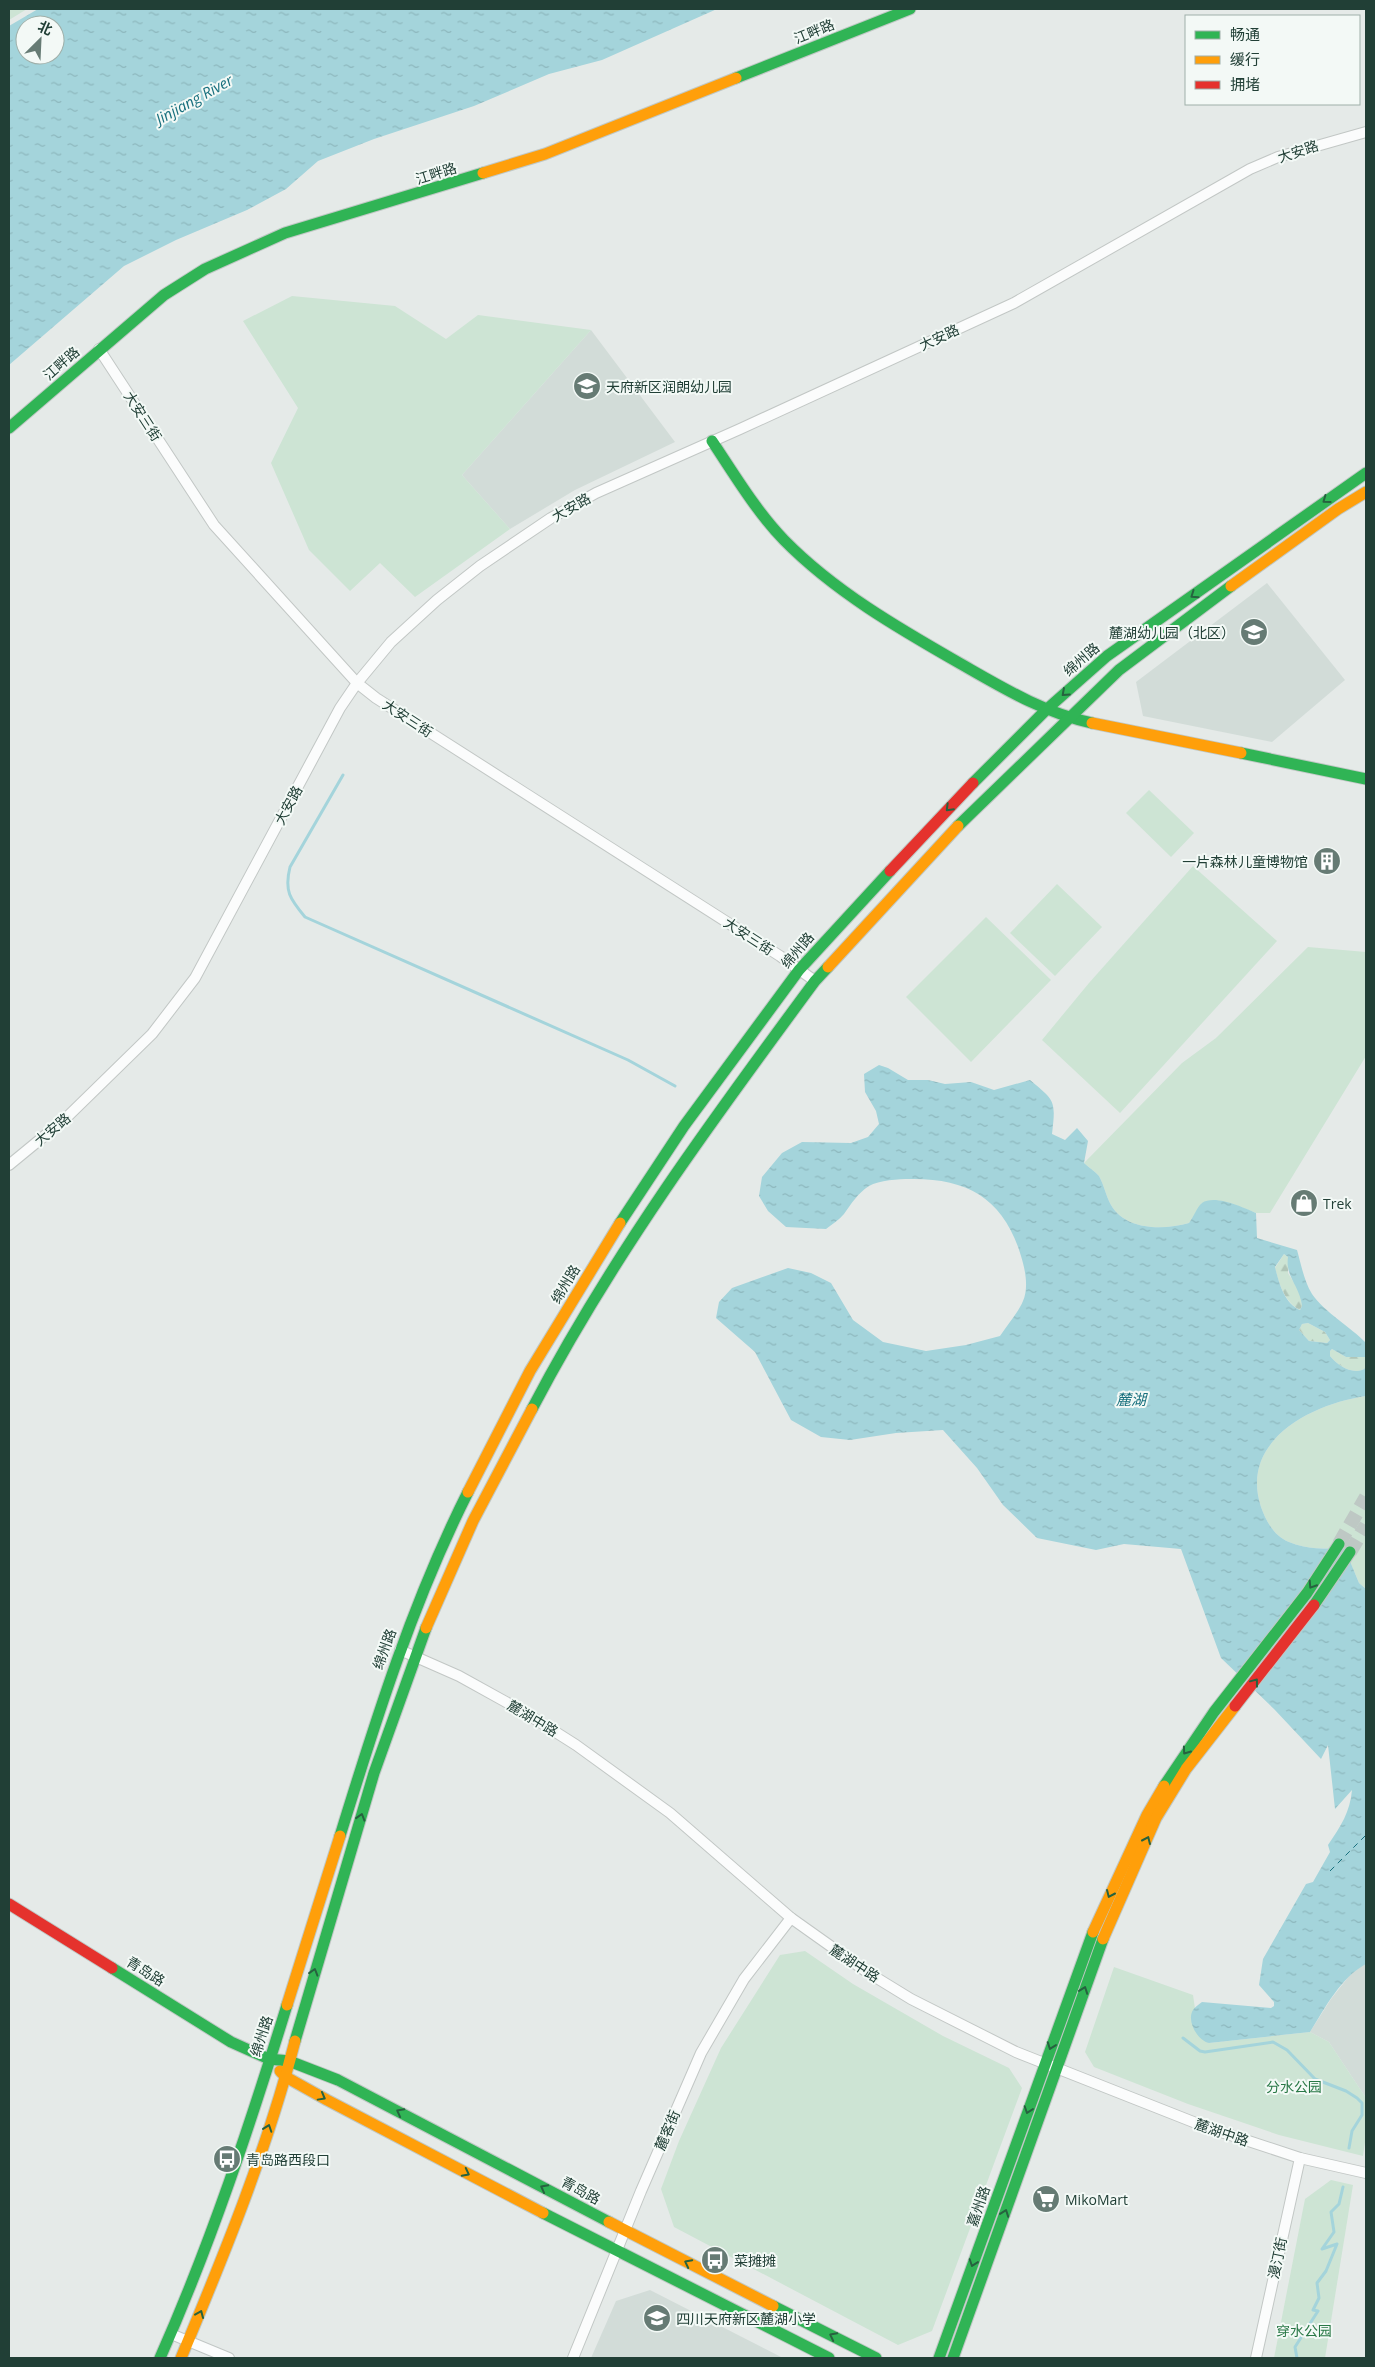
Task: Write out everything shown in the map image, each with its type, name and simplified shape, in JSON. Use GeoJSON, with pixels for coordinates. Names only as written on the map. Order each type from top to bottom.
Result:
{"type":"FeatureCollection","features":[{"type":"Feature","properties":{"kind":"main road","name":"江畔路"},"geometry":{"type":"LineString","coordinates":[[9,428],[172,290],[205,269],[285,233],[545,154],[910,9]]}},
{"type":"Feature","properties":{"kind":"main road"},"geometry":{"type":"LineString","coordinates":[[712,441],[749,495],[783,539],[829,579],[889,623],[1022,698],[1069,718],[1366,779]]}},
{"type":"Feature","properties":{"kind":"main road","name":"绵州路"},"geometry":{"type":"LineString","coordinates":[[160,2358],[216,2224],[251,2122],[269,2059],[400,1650],[458,1512],[530,1371],[603,1250],[684,1126],[798,970],[938,819],[1047,709],[1107,656],[1366,473]]}},
{"type":"Feature","properties":{"kind":"main road"},"geometry":{"type":"LineString","coordinates":[[181,2358],[233,2232],[286,2077],[289,2061],[374,1773],[414,1656],[431,1613],[474,1521],[548,1378],[618,1259],[700,1136],[815,981],[952,832],[1119,670],[1249,572],[1338,509],[1366,493]]}},
{"type":"Feature","properties":{"kind":"main road","name":"嘉州路"},"geometry":{"type":"LineString","coordinates":[[939,2358],[1086,1948],[1147,1815],[1177,1764],[1214,1712],[1307,1593],[1339,1544]]}},
{"type":"Feature","properties":{"kind":"main road","name":"嘉州路"},"geometry":{"type":"LineString","coordinates":[[953,2358],[1099,1949],[1156,1818],[1186,1769],[1318,1599],[1350,1552]]}},
{"type":"Feature","properties":{"kind":"main road","name":"青岛路"},"geometry":{"type":"LineString","coordinates":[[9,1904],[231,2042],[269,2059],[289,2061],[338,2080],[876,2358]]}},
{"type":"Feature","properties":{"kind":"main road","name":"青岛路"},"geometry":{"type":"LineString","coordinates":[[269,2059],[286,2077],[617,2252],[829,2358]]}},
{"type":"Feature","properties":{"kind":"street","name":"大安路"},"geometry":{"type":"LineString","coordinates":[[9,1165],[65,1119],[152,1034],[195,978],[340,708],[357,683],[391,642],[437,600],[488,560],[551,518],[596,493],[1014,303],[1250,170],[1278,157],[1366,132]]}},
{"type":"Feature","properties":{"kind":"street","name":"大安三街"},"geometry":{"type":"LineString","coordinates":[[100,349],[214,525],[357,683],[376,698],[780,956],[815,981]]}},
{"type":"Feature","properties":{"kind":"street"},"geometry":{"type":"LineString","coordinates":[[1354,480],[1366,493]]}},
{"type":"Feature","properties":{"kind":"street","name":"麓湖中路"},"geometry":{"type":"LineString","coordinates":[[400,1650],[458,1676],[524,1712],[590,1755],[670,1813],[791,1918],[867,1972],[911,1999],[964,2027],[1044,2064],[1206,2127],[1300,2158],[1366,2173]]}},
{"type":"Feature","properties":{"kind":"street","name":"麓客街"},"geometry":{"type":"LineString","coordinates":[[573,2358],[689,2080],[720,2017],[744,1978],[791,1918]]}},
{"type":"Feature","properties":{"kind":"street","name":"漫汀街"},"geometry":{"type":"LineString","coordinates":[[1256,2358],[1300,2158]]}},
{"type":"Feature","properties":{"kind":"street"},"geometry":{"type":"LineString","coordinates":[[171,2334],[229,2358]]}},
{"type":"Feature","properties":{"kind":"shaded area","name":"天府新区润朗幼儿园"},"geometry":{"type":"Polygon","coordinates":[[[591,330],[675,442],[575,490],[510,529],[462,475],[591,330]]]}},
{"type":"Feature","properties":{"kind":"shaded area","name":"麓湖幼儿园（北区）"},"geometry":{"type":"Polygon","coordinates":[[[1267,583],[1345,680],[1272,742],[1143,716],[1136,682],[1267,583]]]}},
{"type":"Feature","properties":{"kind":"shaded area"},"geometry":{"type":"Polygon","coordinates":[[[1366,1964],[1366,2098],[1329,2042],[1310,2032],[1331,1999],[1354,1970],[1366,1964]]]}},
{"type":"Feature","properties":{"kind":"shaded area","name":"四川天府新区麓湖小学"},"geometry":{"type":"Polygon","coordinates":[[[650,2290],[783,2358],[591,2358],[616,2301],[650,2290]]]}},
{"type":"Feature","properties":{"kind":"green space"},"geometry":{"type":"Polygon","coordinates":[[[9,9],[27,9],[15,15],[9,20],[9,9]]]}},
{"type":"Feature","properties":{"kind":"green space"},"geometry":{"type":"Polygon","coordinates":[[[292,296],[395,306],[446,339],[478,315],[591,330],[462,475],[510,529],[415,597],[380,563],[350,591],[309,550],[271,463],[298,408],[243,321],[292,296]]]}},
{"type":"Feature","properties":{"kind":"green space"},"geometry":{"type":"Polygon","coordinates":[[[1149,790],[1194,833],[1171,857],[1126,813],[1149,790]]]}},
{"type":"Feature","properties":{"kind":"green space"},"geometry":{"type":"Polygon","coordinates":[[[1193,866],[1277,941],[1120,1113],[1042,1040],[1089,983],[1193,866]]]}},
{"type":"Feature","properties":{"kind":"green space"},"geometry":{"type":"Polygon","coordinates":[[[1057,884],[1102,927],[1055,976],[1010,933],[1057,884]]]}},
{"type":"Feature","properties":{"kind":"green space"},"geometry":{"type":"Polygon","coordinates":[[[986,917],[1051,980],[971,1062],[906,997],[986,917]]]}},
{"type":"Feature","properties":{"kind":"green space"},"geometry":{"type":"Polygon","coordinates":[[[1308,947],[1366,952],[1366,1056],[1270,1213],[1256,1213],[1230,1203],[1202,1203],[1189,1223],[1157,1227],[1136,1224],[1126,1220],[1111,1205],[1099,1176],[1084,1163],[1182,1063],[1216,1038],[1308,947]]]}},
{"type":"Feature","properties":{"kind":"green space"},"geometry":{"type":"Polygon","coordinates":[[[1284,1254],[1288,1257],[1288,1273],[1301,1294],[1302,1306],[1300,1310],[1294,1307],[1280,1286],[1275,1268],[1284,1254]]]}},
{"type":"Feature","properties":{"kind":"green space"},"geometry":{"type":"Polygon","coordinates":[[[1308,1323],[1325,1332],[1330,1340],[1327,1343],[1309,1341],[1299,1330],[1302,1324],[1308,1323]]]}},
{"type":"Feature","properties":{"kind":"green space"},"geometry":{"type":"Polygon","coordinates":[[[1332,1349],[1346,1357],[1366,1357],[1366,1368],[1356,1371],[1346,1369],[1330,1356],[1332,1349]]]}},
{"type":"Feature","properties":{"kind":"green space"},"geometry":{"type":"Polygon","coordinates":[[[1366,1396],[1366,1589],[1359,1583],[1345,1549],[1296,1545],[1279,1536],[1268,1523],[1261,1507],[1257,1483],[1261,1463],[1270,1445],[1285,1429],[1303,1417],[1324,1407],[1366,1396]]]}},
{"type":"Feature","properties":{"kind":"green space"},"geometry":{"type":"Polygon","coordinates":[[[805,1951],[853,1984],[943,2036],[1009,2068],[1022,2088],[932,2331],[898,2345],[674,2227],[661,2189],[679,2141],[721,2048],[780,1955],[805,1951]]]}},
{"type":"Feature","properties":{"kind":"green space","name":"分水公园"},"geometry":{"type":"Polygon","coordinates":[[[1114,1967],[1193,1995],[1198,2029],[1209,2043],[1310,2032],[1329,2042],[1366,2098],[1366,2136],[1363,2156],[1279,2135],[1188,2104],[1094,2067],[1085,2052],[1114,1967]]]}},
{"type":"Feature","properties":{"kind":"green space","name":"穿水公园"},"geometry":{"type":"Polygon","coordinates":[[[1331,2180],[1353,2185],[1325,2358],[1274,2358],[1305,2199],[1331,2180]]]}},
{"type":"Feature","properties":{"kind":"water","name":"Jinjiang River"},"geometry":{"type":"Polygon","coordinates":[[[38,9],[717,9],[602,60],[549,74],[474,106],[374,139],[318,161],[286,189],[247,210],[176,240],[124,266],[9,365],[9,26],[15,22],[15,65],[65,65],[65,15],[28,15],[38,9]]]}},
{"type":"Feature","properties":{"kind":"water","name":"麓湖"},"geometry":{"type":"Polygon","coordinates":[[[879,1065],[908,1080],[928,1080],[945,1084],[971,1082],[994,1090],[1030,1080],[1052,1102],[1054,1114],[1052,1134],[1065,1140],[1077,1128],[1088,1141],[1084,1163],[1099,1176],[1109,1202],[1118,1214],[1136,1224],[1168,1227],[1189,1223],[1202,1203],[1214,1200],[1237,1205],[1256,1213],[1257,1238],[1297,1250],[1309,1289],[1317,1301],[1366,1343],[1366,1357],[1346,1357],[1332,1349],[1330,1356],[1346,1369],[1356,1371],[1366,1368],[1366,1396],[1324,1407],[1303,1417],[1285,1429],[1270,1445],[1261,1463],[1257,1483],[1261,1507],[1268,1523],[1279,1536],[1296,1545],[1345,1549],[1359,1583],[1366,1589],[1366,1964],[1341,1985],[1310,2032],[1209,2043],[1197,2035],[1192,2025],[1191,2014],[1202,2002],[1271,2008],[1274,2006],[1274,2002],[1259,1985],[1263,1959],[1306,1884],[1313,1882],[1330,1852],[1328,1845],[1344,1819],[1352,1790],[1335,1809],[1328,1745],[1321,1759],[1274,1709],[1221,1658],[1181,1549],[1124,1544],[1096,1550],[1037,1538],[1003,1505],[977,1468],[943,1430],[896,1433],[850,1440],[821,1437],[791,1420],[755,1352],[716,1318],[719,1302],[732,1288],[788,1268],[811,1273],[831,1283],[853,1320],[883,1342],[926,1351],[966,1345],[1000,1336],[1018,1310],[1025,1296],[1026,1278],[1014,1236],[994,1206],[966,1188],[931,1180],[900,1179],[878,1182],[861,1192],[842,1216],[826,1229],[786,1227],[768,1211],[759,1196],[762,1177],[782,1153],[802,1142],[851,1143],[868,1137],[879,1124],[876,1111],[865,1092],[864,1074],[879,1065]],[[1284,1254],[1275,1267],[1278,1279],[1286,1298],[1294,1307],[1300,1310],[1302,1306],[1301,1299],[1289,1270],[1288,1257],[1284,1254]],[[1308,1323],[1302,1324],[1299,1330],[1309,1341],[1327,1343],[1330,1340],[1325,1332],[1308,1323]]]}},
{"type":"Feature","properties":{"kind":"waterway"},"geometry":{"type":"LineString","coordinates":[[343,775],[290,867],[288,889],[295,905],[305,917],[628,1060],[675,1086]]}},
{"type":"Feature","properties":{"kind":"waterway"},"geometry":{"type":"LineString","coordinates":[[1183,2038],[1200,2051],[1205,2052],[1273,2042],[1287,2050],[1315,2079],[1346,2091],[1362,2103],[1362,2115],[1352,2131],[1349,2148]]}},
{"type":"Feature","properties":{"kind":"waterway"},"geometry":{"type":"LineString","coordinates":[[1297,2358],[1295,2347],[1318,2311],[1313,2310],[1319,2298],[1317,2283],[1326,2271],[1337,2244],[1322,2249],[1334,2232],[1331,2212],[1339,2204],[1343,2187]]}},
{"type":"Feature","properties":{"kind":"ferry route"},"geometry":{"type":"LineString","coordinates":[[1330,1871],[1366,1835]]}},
{"type":"Feature","properties":{"kind":"tunnel"},"geometry":{"type":"LineString","coordinates":[[1339,1544],[1366,1497]]}},
{"type":"Feature","properties":{"kind":"tunnel"},"geometry":{"type":"LineString","coordinates":[[1350,1552],[1366,1525]]}},
{"type":"Feature","properties":{"kind":"traffic: fast"},"geometry":{"type":"LineString","coordinates":[[736,78],[910,9]]}},
{"type":"Feature","properties":{"kind":"traffic: fast"},"geometry":{"type":"LineString","coordinates":[[9,428],[164,295],[205,269],[285,233],[483,173]]}},
{"type":"Feature","properties":{"kind":"traffic: fast"},"geometry":{"type":"LineString","coordinates":[[712,441],[746,492],[774,529],[803,558],[845,592],[914,637],[1008,691],[1057,713],[1092,723]]}},
{"type":"Feature","properties":{"kind":"traffic: fast"},"geometry":{"type":"LineString","coordinates":[[973,783],[1047,709],[1107,656],[1366,473]]}},
{"type":"Feature","properties":{"kind":"traffic: fast"},"geometry":{"type":"LineString","coordinates":[[958,826],[1119,670],[1231,586]]}},
{"type":"Feature","properties":{"kind":"traffic: fast"},"geometry":{"type":"LineString","coordinates":[[1241,753],[1366,779]]}},
{"type":"Feature","properties":{"kind":"traffic: fast"},"geometry":{"type":"LineString","coordinates":[[620,1223],[684,1126],[799,970],[890,871]]}},
{"type":"Feature","properties":{"kind":"traffic: fast"},"geometry":{"type":"LineString","coordinates":[[532,1409],[596,1297],[665,1189],[815,981],[828,967]]}},
{"type":"Feature","properties":{"kind":"traffic: fast"},"geometry":{"type":"LineString","coordinates":[[340,1836],[367,1748],[397,1661],[430,1575],[468,1492]]}},
{"type":"Feature","properties":{"kind":"traffic: fast"},"geometry":{"type":"LineString","coordinates":[[1164,1786],[1214,1712],[1307,1593],[1339,1544]]}},
{"type":"Feature","properties":{"kind":"traffic: fast"},"geometry":{"type":"LineString","coordinates":[[1314,1605],[1350,1552]]}},
{"type":"Feature","properties":{"kind":"traffic: fast"},"geometry":{"type":"LineString","coordinates":[[295,2041],[374,1773],[426,1628]]}},
{"type":"Feature","properties":{"kind":"traffic: fast"},"geometry":{"type":"LineString","coordinates":[[939,2358],[1093,1932]]}},
{"type":"Feature","properties":{"kind":"traffic: fast"},"geometry":{"type":"LineString","coordinates":[[953,2358],[1103,1939]]}},
{"type":"Feature","properties":{"kind":"traffic: fast"},"geometry":{"type":"LineString","coordinates":[[112,1968],[231,2042],[269,2059],[289,2061],[338,2080],[609,2222]]}},
{"type":"Feature","properties":{"kind":"traffic: fast"},"geometry":{"type":"LineString","coordinates":[[160,2358],[179,2315],[229,2183],[287,2005]]}},
{"type":"Feature","properties":{"kind":"traffic: fast"},"geometry":{"type":"LineString","coordinates":[[543,2213],[829,2358]]}},
{"type":"Feature","properties":{"kind":"traffic: fast"},"geometry":{"type":"LineString","coordinates":[[773,2306],[876,2358]]}},
{"type":"Feature","properties":{"kind":"traffic: slow"},"geometry":{"type":"LineString","coordinates":[[483,173],[545,154],[736,78]]}},
{"type":"Feature","properties":{"kind":"traffic: slow"},"geometry":{"type":"LineString","coordinates":[[1231,586],[1338,509],[1366,492]]}},
{"type":"Feature","properties":{"kind":"traffic: slow"},"geometry":{"type":"LineString","coordinates":[[1092,723],[1241,753]]}},
{"type":"Feature","properties":{"kind":"traffic: slow"},"geometry":{"type":"LineString","coordinates":[[828,967],[958,826]]}},
{"type":"Feature","properties":{"kind":"traffic: slow"},"geometry":{"type":"LineString","coordinates":[[468,1492],[530,1371],[620,1223]]}},
{"type":"Feature","properties":{"kind":"traffic: slow"},"geometry":{"type":"LineString","coordinates":[[426,1628],[473,1521],[532,1409]]}},
{"type":"Feature","properties":{"kind":"traffic: slow"},"geometry":{"type":"LineString","coordinates":[[1103,1939],[1156,1818],[1186,1769],[1235,1706]]}},
{"type":"Feature","properties":{"kind":"traffic: slow"},"geometry":{"type":"LineString","coordinates":[[1093,1932],[1147,1815],[1164,1786]]}},
{"type":"Feature","properties":{"kind":"traffic: slow"},"geometry":{"type":"LineString","coordinates":[[287,2005],[340,1836]]}},
{"type":"Feature","properties":{"kind":"traffic: slow"},"geometry":{"type":"LineString","coordinates":[[181,2358],[244,2202],[284,2082],[295,2041]]}},
{"type":"Feature","properties":{"kind":"traffic: slow"},"geometry":{"type":"LineString","coordinates":[[280,2071],[286,2077],[327,2100],[543,2213]]}},
{"type":"Feature","properties":{"kind":"traffic: slow"},"geometry":{"type":"LineString","coordinates":[[609,2222],[773,2306]]}},
{"type":"Feature","properties":{"kind":"traffic: jam"},"geometry":{"type":"LineString","coordinates":[[890,871],[973,783]]}},
{"type":"Feature","properties":{"kind":"traffic: jam"},"geometry":{"type":"LineString","coordinates":[[1235,1706],[1314,1605]]}},
{"type":"Feature","properties":{"kind":"traffic: jam"},"geometry":{"type":"LineString","coordinates":[[9,1904],[112,1968]]}},
{"type":"Feature","properties":{"kind":"place","name":"天府新区润朗幼儿园"},"geometry":{"type":"Point","coordinates":[587,386]}},
{"type":"Feature","properties":{"kind":"place","name":"麓湖幼儿园（北区）"},"geometry":{"type":"Point","coordinates":[1254,632]}},
{"type":"Feature","properties":{"kind":"place","name":"一片森林儿童博物馆"},"geometry":{"type":"Point","coordinates":[1327,861]}},
{"type":"Feature","properties":{"kind":"place","name":"Trek"},"geometry":{"type":"Point","coordinates":[1304,1203]}},
{"type":"Feature","properties":{"kind":"place","name":"青岛路西段口"},"geometry":{"type":"Point","coordinates":[227,2159]}},
{"type":"Feature","properties":{"kind":"place","name":"MikoMart"},"geometry":{"type":"Point","coordinates":[1046,2199]}},
{"type":"Feature","properties":{"kind":"place","name":"菜摊摊"},"geometry":{"type":"Point","coordinates":[715,2260]}},
{"type":"Feature","properties":{"kind":"place","name":"四川天府新区麓湖小学"},"geometry":{"type":"Point","coordinates":[657,2318]}}]}
